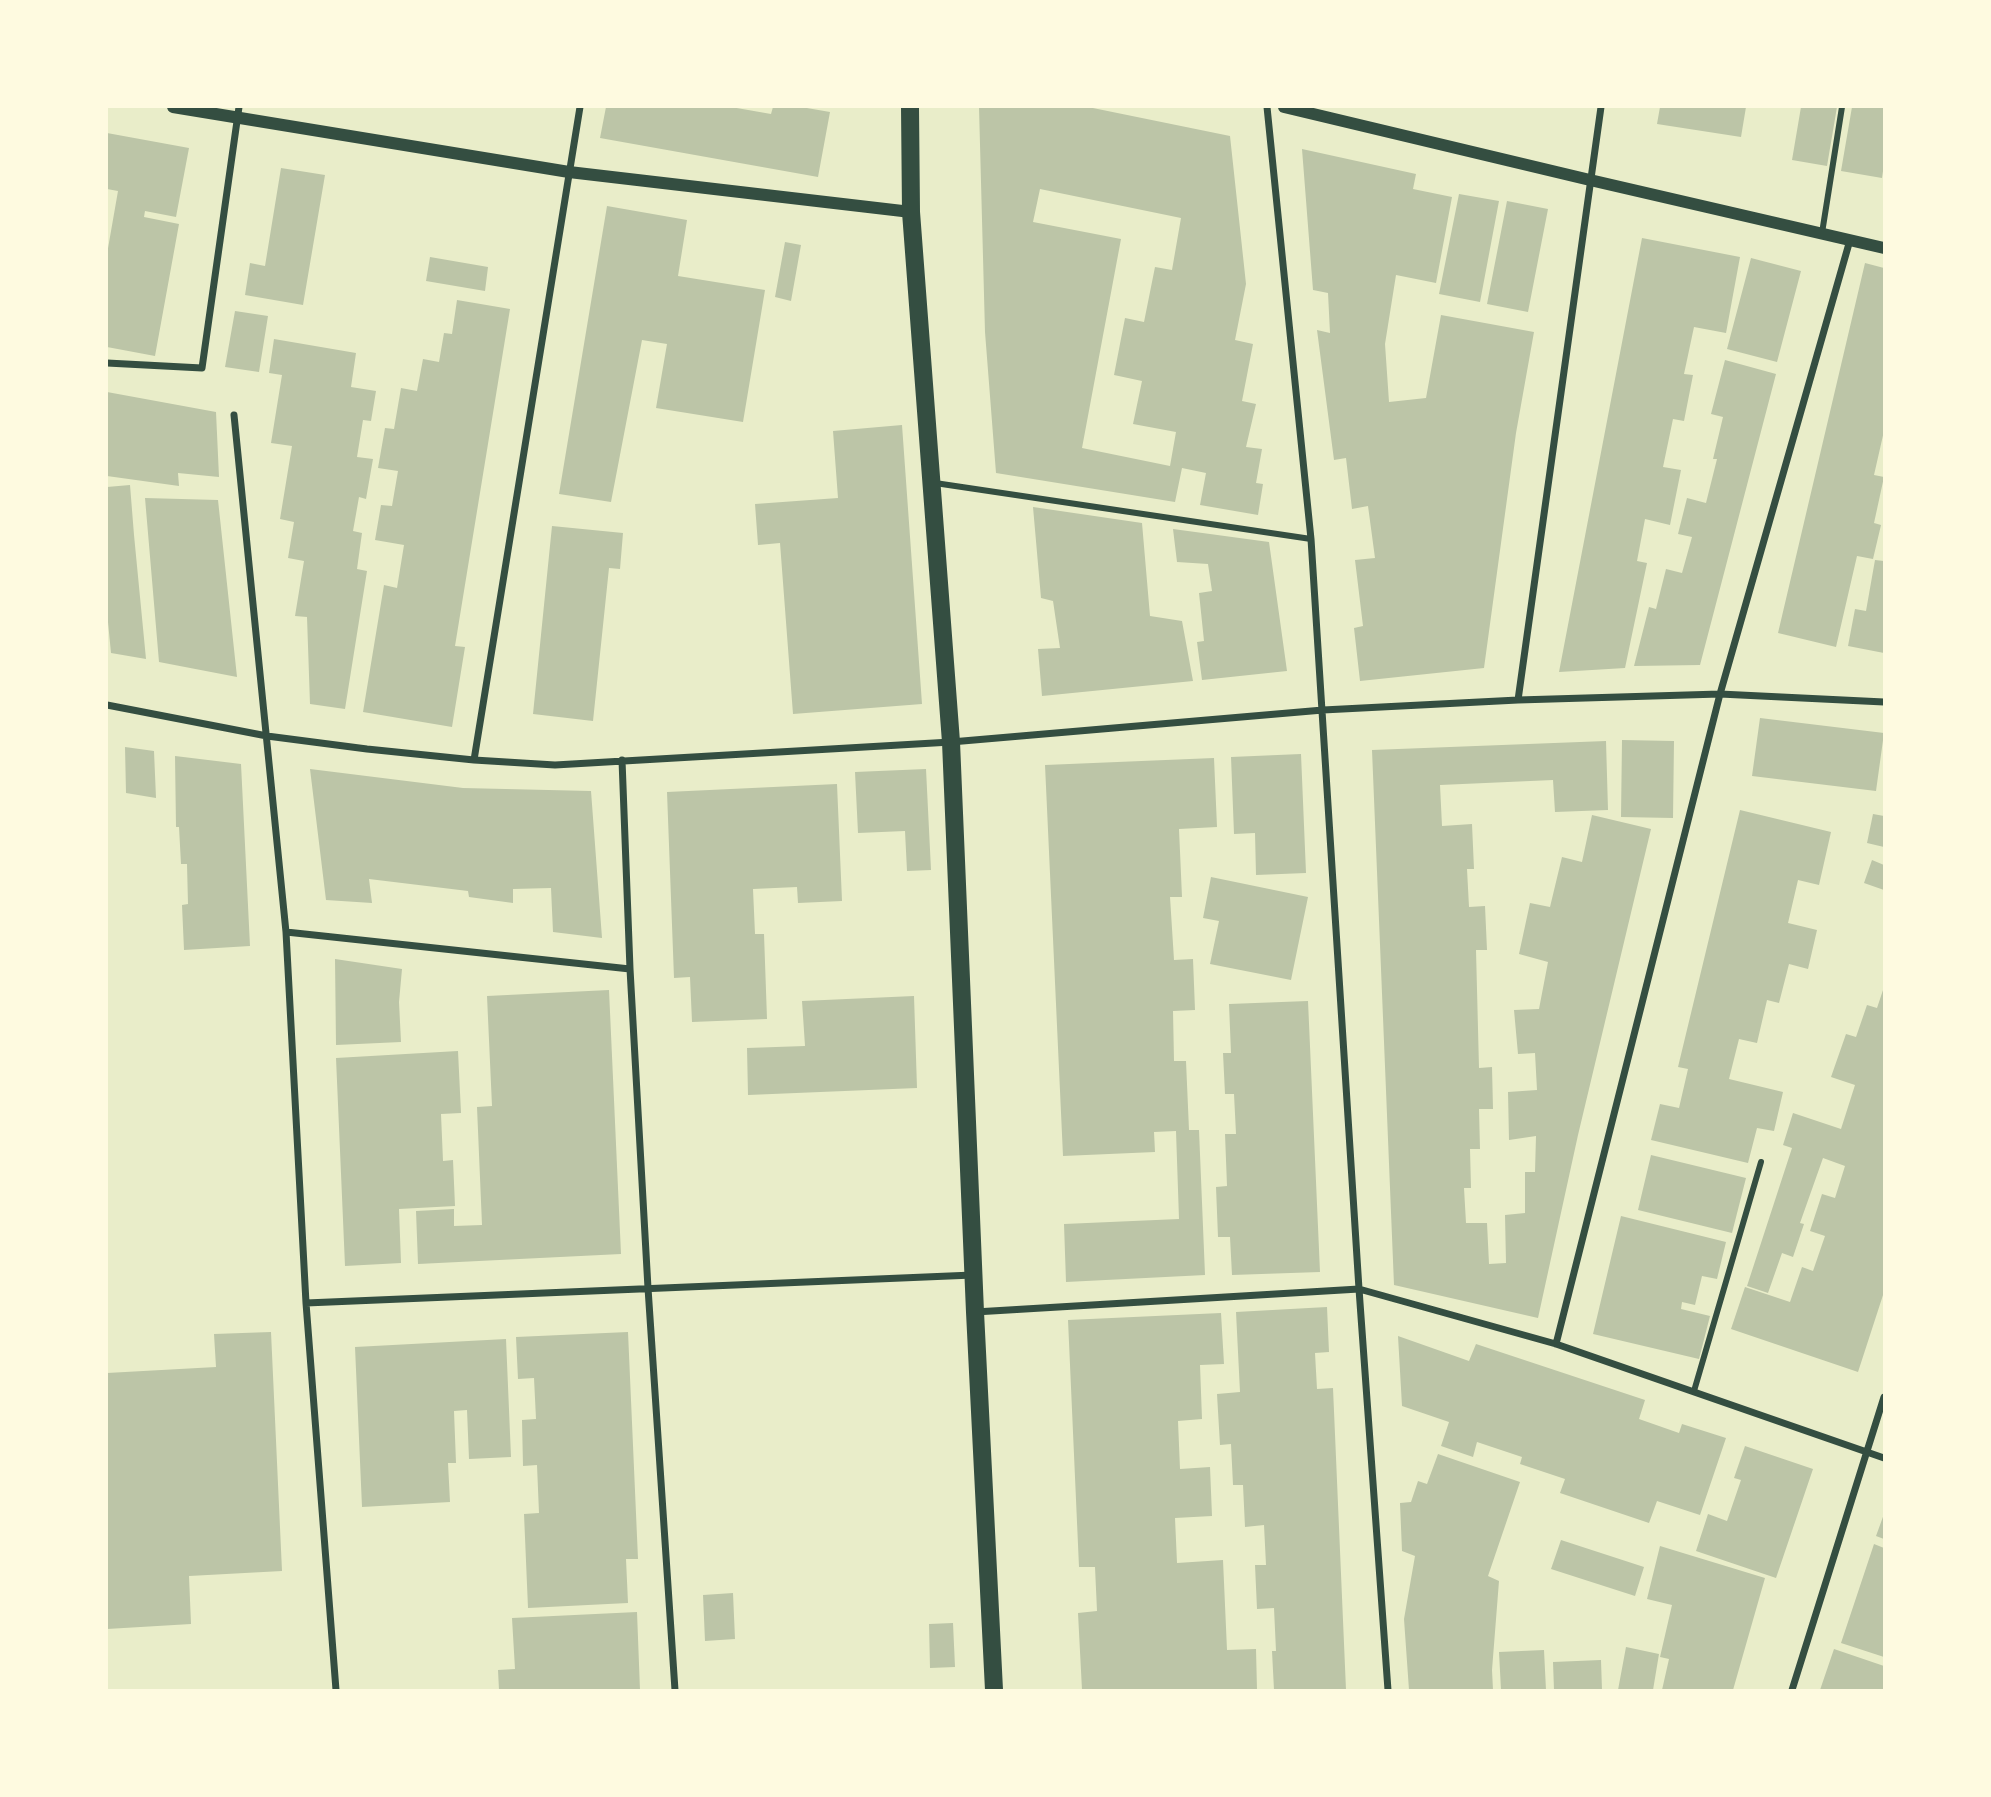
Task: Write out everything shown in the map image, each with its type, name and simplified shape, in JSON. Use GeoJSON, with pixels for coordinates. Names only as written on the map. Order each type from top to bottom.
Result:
{"type":"FeatureCollection","features":[{"type":"Feature","properties":{"kind":"main road"},"geometry":{"type":"LineString","coordinates":[[910,107],[911,212],[951,742],[973,1275],[994,1690]]}},
{"type":"Feature","properties":{"kind":"street"},"geometry":{"type":"LineString","coordinates":[[173,107],[238,112],[569,172],[911,212]]}},
{"type":"Feature","properties":{"kind":"street"},"geometry":{"type":"LineString","coordinates":[[474,760],[580,107]]}},
{"type":"Feature","properties":{"kind":"street"},"geometry":{"type":"LineString","coordinates":[[1267,107],[1311,539],[1359,1289],[1388,1690]]}},
{"type":"Feature","properties":{"kind":"street"},"geometry":{"type":"LineString","coordinates":[[1284,107],[1884,248]]}},
{"type":"Feature","properties":{"kind":"street"},"geometry":{"type":"LineString","coordinates":[[1518,700],[1601,107]]}},
{"type":"Feature","properties":{"kind":"street"},"geometry":{"type":"LineString","coordinates":[[1822,233],[1842,107]]}},
{"type":"Feature","properties":{"kind":"street"},"geometry":{"type":"LineString","coordinates":[[107,363],[202,368],[238,112]]}},
{"type":"Feature","properties":{"kind":"street"},"geometry":{"type":"LineString","coordinates":[[1556,1344],[1720,694],[1850,240]]}},
{"type":"Feature","properties":{"kind":"street"},"geometry":{"type":"LineString","coordinates":[[234,415],[286,932],[306,1303],[335,1690]]}},
{"type":"Feature","properties":{"kind":"street"},"geometry":{"type":"LineString","coordinates":[[930,482],[1311,539]]}},
{"type":"Feature","properties":{"kind":"street"},"geometry":{"type":"LineString","coordinates":[[107,705],[267,736],[474,760],[555,765],[951,742],[1323,710],[1518,700],[1720,694],[1884,702]]}},
{"type":"Feature","properties":{"kind":"street"},"geometry":{"type":"LineString","coordinates":[[622,760],[630,969],[648,1288],[675,1690]]}},
{"type":"Feature","properties":{"kind":"street"},"geometry":{"type":"LineString","coordinates":[[286,932],[630,969]]}},
{"type":"Feature","properties":{"kind":"street"},"geometry":{"type":"LineString","coordinates":[[1694,1391],[1761,1162]]}},
{"type":"Feature","properties":{"kind":"street"},"geometry":{"type":"LineString","coordinates":[[306,1303],[973,1275]]}},
{"type":"Feature","properties":{"kind":"street"},"geometry":{"type":"LineString","coordinates":[[975,1312],[1359,1289],[1556,1344],[1884,1458]]}},
{"type":"Feature","properties":{"kind":"street"},"geometry":{"type":"LineString","coordinates":[[1792,1690],[1884,1397]]}},
{"type":"Feature","properties":{"kind":"building"},"geometry":{"type":"Polygon","coordinates":[[[606,107],[731,107],[771,114],[773,107],[801,107],[830,112],[818,177],[600,138],[606,107]]]}},
{"type":"Feature","properties":{"kind":"building"},"geometry":{"type":"Polygon","coordinates":[[[979,107],[1088,107],[1230,136],[1246,284],[1235,340],[1253,344],[1242,401],[1256,404],[1246,447],[1262,449],[1256,483],[1263,484],[1258,515],[1200,505],[1206,473],[1182,468],[1175,502],[996,473],[985,332],[979,107]],[[1040,189],[1033,222],[1121,239],[1082,448],[1170,466],[1176,432],[1133,424],[1142,381],[1114,375],[1125,318],[1144,322],[1155,267],[1172,270],[1181,218],[1040,189]]]}},
{"type":"Feature","properties":{"kind":"building"},"geometry":{"type":"Polygon","coordinates":[[[1660,107],[1746,107],[1741,137],[1657,124],[1660,107]]]}},
{"type":"Feature","properties":{"kind":"building"},"geometry":{"type":"Polygon","coordinates":[[[1801,107],[1837,107],[1827,166],[1792,160],[1801,107]]]}},
{"type":"Feature","properties":{"kind":"building"},"geometry":{"type":"Polygon","coordinates":[[[1852,107],[1884,107],[1882,178],[1841,171],[1852,107]]]}},
{"type":"Feature","properties":{"kind":"building"},"geometry":{"type":"Polygon","coordinates":[[[107,133],[189,148],[176,217],[145,211],[144,217],[179,224],[155,356],[107,347],[107,254],[118,191],[107,189],[107,133]]]}},
{"type":"Feature","properties":{"kind":"building"},"geometry":{"type":"Polygon","coordinates":[[[1302,149],[1416,174],[1413,189],[1452,197],[1436,283],[1396,275],[1385,344],[1389,402],[1426,398],[1441,315],[1534,332],[1516,433],[1484,668],[1360,681],[1354,628],[1363,626],[1355,560],[1375,558],[1368,506],[1352,509],[1346,458],[1334,460],[1317,330],[1330,333],[1328,293],[1313,290],[1302,149]]]}},
{"type":"Feature","properties":{"kind":"building"},"geometry":{"type":"Polygon","coordinates":[[[281,168],[325,175],[303,305],[245,295],[250,263],[265,266],[281,168]]]}},
{"type":"Feature","properties":{"kind":"building"},"geometry":{"type":"Polygon","coordinates":[[[1459,194],[1499,201],[1480,302],[1439,294],[1459,194]]]}},
{"type":"Feature","properties":{"kind":"building"},"geometry":{"type":"Polygon","coordinates":[[[1507,201],[1548,209],[1528,312],[1487,304],[1507,201]]]}},
{"type":"Feature","properties":{"kind":"building"},"geometry":{"type":"Polygon","coordinates":[[[607,206],[687,220],[678,276],[765,290],[743,422],[656,408],[667,344],[642,340],[611,502],[559,494],[607,206]]]}},
{"type":"Feature","properties":{"kind":"building"},"geometry":{"type":"Polygon","coordinates":[[[1642,238],[1740,257],[1726,333],[1694,327],[1684,374],[1693,375],[1684,421],[1673,419],[1663,467],[1681,470],[1670,525],[1645,519],[1637,561],[1647,563],[1625,668],[1559,672],[1642,238]]]}},
{"type":"Feature","properties":{"kind":"building"},"geometry":{"type":"Polygon","coordinates":[[[785,242],[801,245],[791,301],[775,297],[785,242]]]}},
{"type":"Feature","properties":{"kind":"building"},"geometry":{"type":"Polygon","coordinates":[[[430,257],[488,267],[485,291],[426,281],[430,257]]]}},
{"type":"Feature","properties":{"kind":"building"},"geometry":{"type":"Polygon","coordinates":[[[1751,258],[1801,271],[1777,362],[1727,349],[1751,258]]]}},
{"type":"Feature","properties":{"kind":"building"},"geometry":{"type":"Polygon","coordinates":[[[1865,263],[1884,268],[1884,431],[1874,475],[1884,477],[1874,523],[1881,525],[1873,559],[1857,556],[1836,647],[1778,633],[1865,263]]]}},
{"type":"Feature","properties":{"kind":"building"},"geometry":{"type":"Polygon","coordinates":[[[457,300],[510,309],[455,646],[465,647],[452,727],[363,712],[384,585],[397,588],[404,545],[375,540],[381,505],[392,506],[398,471],[378,468],[385,428],[394,429],[401,388],[417,391],[423,359],[439,362],[444,333],[452,334],[457,300]]]}},
{"type":"Feature","properties":{"kind":"building"},"geometry":{"type":"Polygon","coordinates":[[[235,311],[268,316],[259,372],[225,367],[235,311]]]}},
{"type":"Feature","properties":{"kind":"building"},"geometry":{"type":"Polygon","coordinates":[[[274,339],[356,353],[351,387],[376,391],[371,421],[363,420],[357,457],[373,459],[366,499],[359,497],[353,531],[362,533],[357,569],[367,571],[345,709],[310,704],[307,617],[295,616],[304,561],[288,558],[294,522],[280,519],[292,446],[271,443],[282,375],[269,373],[274,339]]]}},
{"type":"Feature","properties":{"kind":"building"},"geometry":{"type":"Polygon","coordinates":[[[1725,360],[1776,374],[1700,665],[1634,666],[1649,607],[1656,609],[1666,569],[1682,573],[1692,537],[1678,534],[1687,498],[1706,503],[1717,459],[1713,459],[1723,417],[1711,414],[1725,360]]]}},
{"type":"Feature","properties":{"kind":"building"},"geometry":{"type":"Polygon","coordinates":[[[107,392],[216,412],[219,477],[178,473],[179,486],[107,476],[107,392]]]}},
{"type":"Feature","properties":{"kind":"building"},"geometry":{"type":"Polygon","coordinates":[[[902,425],[922,704],[793,714],[780,543],[758,545],[755,504],[838,498],[833,431],[902,425]]]}},
{"type":"Feature","properties":{"kind":"building"},"geometry":{"type":"Polygon","coordinates":[[[130,485],[146,659],[111,653],[107,612],[107,487],[130,485]]]}},
{"type":"Feature","properties":{"kind":"building"},"geometry":{"type":"Polygon","coordinates":[[[145,498],[218,500],[237,677],[159,662],[145,498]]]}},
{"type":"Feature","properties":{"kind":"building"},"geometry":{"type":"Polygon","coordinates":[[[1033,507],[1142,523],[1150,616],[1182,621],[1193,681],[1042,696],[1038,649],[1060,648],[1053,601],[1041,598],[1033,507]]]}},
{"type":"Feature","properties":{"kind":"building"},"geometry":{"type":"Polygon","coordinates":[[[552,526],[623,533],[620,569],[609,568],[593,721],[533,714],[552,526]]]}},
{"type":"Feature","properties":{"kind":"building"},"geometry":{"type":"Polygon","coordinates":[[[1173,529],[1269,542],[1287,671],[1202,680],[1197,642],[1204,641],[1199,593],[1212,591],[1208,564],[1177,562],[1173,529]]]}},
{"type":"Feature","properties":{"kind":"building"},"geometry":{"type":"Polygon","coordinates":[[[1875,560],[1884,561],[1884,653],[1848,646],[1855,609],[1866,611],[1875,560]]]}},
{"type":"Feature","properties":{"kind":"building"},"geometry":{"type":"Polygon","coordinates":[[[1760,718],[1884,733],[1876,791],[1752,776],[1760,718]]]}},
{"type":"Feature","properties":{"kind":"building"},"geometry":{"type":"Polygon","coordinates":[[[1622,740],[1674,741],[1673,818],[1621,817],[1622,740]]]}},
{"type":"Feature","properties":{"kind":"building"},"geometry":{"type":"Polygon","coordinates":[[[1606,741],[1608,810],[1555,812],[1553,780],[1440,785],[1442,826],[1472,824],[1474,869],[1467,869],[1469,907],[1485,906],[1487,950],[1476,950],[1479,1068],[1492,1067],[1493,1109],[1479,1109],[1480,1149],[1470,1149],[1471,1188],[1464,1188],[1466,1223],[1487,1223],[1489,1264],[1506,1263],[1505,1215],[1525,1213],[1525,1172],[1535,1172],[1536,1136],[1509,1140],[1508,1092],[1537,1090],[1535,1053],[1518,1054],[1514,1010],[1539,1009],[1548,962],[1519,954],[1530,903],[1550,907],[1562,857],[1582,862],[1592,815],[1651,829],[1578,1135],[1538,1318],[1394,1285],[1372,750],[1606,741]]]}},
{"type":"Feature","properties":{"kind":"building"},"geometry":{"type":"Polygon","coordinates":[[[125,747],[154,751],[156,798],[126,793],[125,747]]]}},
{"type":"Feature","properties":{"kind":"building"},"geometry":{"type":"Polygon","coordinates":[[[1301,754],[1306,873],[1256,875],[1255,833],[1234,834],[1231,757],[1301,754]]]}},
{"type":"Feature","properties":{"kind":"building"},"geometry":{"type":"Polygon","coordinates":[[[175,756],[241,764],[250,946],[184,950],[182,905],[188,904],[187,864],[181,864],[179,827],[176,827],[175,756]]]}},
{"type":"Feature","properties":{"kind":"building"},"geometry":{"type":"Polygon","coordinates":[[[1214,758],[1217,827],[1179,829],[1182,897],[1170,897],[1174,960],[1193,959],[1195,1010],[1173,1011],[1174,1061],[1186,1061],[1189,1130],[1199,1130],[1205,1275],[1066,1282],[1064,1224],[1179,1219],[1176,1131],[1154,1132],[1155,1152],[1063,1156],[1045,765],[1214,758]]]}},
{"type":"Feature","properties":{"kind":"building"},"geometry":{"type":"Polygon","coordinates":[[[310,769],[463,788],[591,791],[602,938],[553,932],[551,888],[513,889],[513,903],[469,897],[468,891],[369,879],[372,903],[326,900],[310,769]]]}},
{"type":"Feature","properties":{"kind":"building"},"geometry":{"type":"Polygon","coordinates":[[[926,769],[931,870],[907,871],[905,831],[858,833],[855,772],[926,769]]]}},
{"type":"Feature","properties":{"kind":"building"},"geometry":{"type":"Polygon","coordinates":[[[837,784],[842,901],[798,903],[797,887],[753,889],[755,934],[764,934],[767,1019],[692,1022],[690,977],[674,978],[667,792],[837,784]]]}},
{"type":"Feature","properties":{"kind":"building"},"geometry":{"type":"Polygon","coordinates":[[[1740,810],[1831,832],[1819,885],[1798,880],[1788,923],[1817,930],[1808,969],[1789,964],[1779,1003],[1767,1000],[1757,1043],[1739,1039],[1729,1079],[1783,1092],[1774,1131],[1757,1128],[1748,1163],[1651,1140],[1660,1104],[1679,1108],[1688,1069],[1678,1067],[1740,810]]]}},
{"type":"Feature","properties":{"kind":"building"},"geometry":{"type":"Polygon","coordinates":[[[1873,814],[1884,816],[1884,847],[1867,843],[1873,814]]]}},
{"type":"Feature","properties":{"kind":"building"},"geometry":{"type":"Polygon","coordinates":[[[1872,860],[1884,865],[1884,890],[1864,883],[1872,860]]]}},
{"type":"Feature","properties":{"kind":"building"},"geometry":{"type":"Polygon","coordinates":[[[1211,877],[1308,897],[1291,980],[1210,964],[1219,921],[1203,918],[1211,877]]]}},
{"type":"Feature","properties":{"kind":"building"},"geometry":{"type":"Polygon","coordinates":[[[335,959],[402,969],[399,1002],[401,1042],[336,1045],[335,959]]]}},
{"type":"Feature","properties":{"kind":"building"},"geometry":{"type":"Polygon","coordinates":[[[1884,987],[1884,1292],[1858,1372],[1731,1329],[1745,1287],[1790,1302],[1802,1267],[1813,1271],[1825,1236],[1810,1231],[1822,1194],[1835,1198],[1845,1166],[1823,1158],[1800,1223],[1804,1224],[1793,1257],[1782,1253],[1768,1293],[1747,1286],[1792,1148],[1783,1145],[1793,1113],[1841,1129],[1855,1085],[1831,1077],[1846,1034],[1856,1037],[1867,1005],[1877,1008],[1884,987]]]}},
{"type":"Feature","properties":{"kind":"building"},"geometry":{"type":"Polygon","coordinates":[[[609,990],[621,1254],[418,1264],[416,1211],[454,1209],[454,1226],[482,1225],[477,1107],[492,1106],[487,996],[609,990]]]}},
{"type":"Feature","properties":{"kind":"building"},"geometry":{"type":"Polygon","coordinates":[[[914,996],[917,1088],[748,1095],[747,1048],[805,1046],[802,1001],[914,996]]]}},
{"type":"Feature","properties":{"kind":"building"},"geometry":{"type":"Polygon","coordinates":[[[1308,1001],[1320,1272],[1232,1275],[1230,1237],[1218,1237],[1216,1187],[1227,1186],[1225,1134],[1236,1134],[1234,1094],[1225,1094],[1223,1053],[1231,1053],[1229,1004],[1308,1001]]]}},
{"type":"Feature","properties":{"kind":"building"},"geometry":{"type":"Polygon","coordinates":[[[458,1051],[461,1113],[441,1114],[443,1161],[453,1160],[455,1206],[399,1209],[401,1263],[345,1266],[336,1058],[458,1051]]]}},
{"type":"Feature","properties":{"kind":"building"},"geometry":{"type":"Polygon","coordinates":[[[1651,1155],[1746,1178],[1732,1233],[1638,1210],[1651,1155]]]}},
{"type":"Feature","properties":{"kind":"building"},"geometry":{"type":"Polygon","coordinates":[[[1621,1216],[1726,1242],[1717,1279],[1702,1276],[1695,1305],[1682,1302],[1681,1309],[1710,1316],[1699,1359],[1593,1334],[1621,1216]]]}},
{"type":"Feature","properties":{"kind":"building"},"geometry":{"type":"Polygon","coordinates":[[[1327,1307],[1329,1352],[1315,1353],[1317,1389],[1333,1388],[1346,1690],[1274,1690],[1274,1608],[1257,1609],[1255,1565],[1266,1565],[1264,1525],[1245,1527],[1243,1485],[1233,1485],[1231,1444],[1220,1445],[1217,1394],[1240,1392],[1236,1312],[1327,1307]]]}},
{"type":"Feature","properties":{"kind":"building"},"geometry":{"type":"Polygon","coordinates":[[[1221,1313],[1224,1364],[1200,1365],[1202,1419],[1178,1421],[1180,1469],[1210,1467],[1212,1516],[1175,1518],[1177,1563],[1223,1560],[1227,1650],[1256,1649],[1257,1690],[1082,1690],[1078,1613],[1097,1611],[1095,1567],[1079,1567],[1068,1320],[1221,1313]]]}},
{"type":"Feature","properties":{"kind":"building"},"geometry":{"type":"Polygon","coordinates":[[[271,1332],[282,1571],[189,1576],[191,1624],[107,1629],[107,1373],[216,1367],[214,1334],[271,1332]]]}},
{"type":"Feature","properties":{"kind":"building"},"geometry":{"type":"Polygon","coordinates":[[[628,1332],[638,1559],[626,1559],[628,1603],[528,1608],[524,1514],[539,1513],[537,1465],[523,1466],[522,1420],[536,1419],[534,1378],[518,1379],[516,1337],[628,1332]]]}},
{"type":"Feature","properties":{"kind":"building"},"geometry":{"type":"Polygon","coordinates":[[[1398,1336],[1469,1361],[1476,1344],[1645,1400],[1639,1419],[1679,1433],[1682,1424],[1726,1438],[1700,1515],[1657,1501],[1649,1523],[1560,1493],[1565,1479],[1520,1464],[1522,1457],[1477,1442],[1473,1457],[1441,1446],[1449,1422],[1402,1406],[1398,1336]]]}},
{"type":"Feature","properties":{"kind":"building"},"geometry":{"type":"Polygon","coordinates":[[[506,1339],[511,1457],[469,1459],[467,1410],[454,1411],[456,1463],[448,1463],[450,1502],[362,1507],[355,1347],[506,1339]]]}},
{"type":"Feature","properties":{"kind":"building"},"geometry":{"type":"Polygon","coordinates":[[[1745,1446],[1813,1469],[1776,1578],[1696,1551],[1708,1514],[1727,1521],[1741,1480],[1734,1478],[1745,1446]]]}},
{"type":"Feature","properties":{"kind":"building"},"geometry":{"type":"Polygon","coordinates":[[[1438,1454],[1520,1482],[1488,1576],[1499,1581],[1493,1690],[1409,1690],[1404,1619],[1415,1556],[1402,1551],[1400,1503],[1411,1502],[1418,1481],[1427,1484],[1438,1454]]]}},
{"type":"Feature","properties":{"kind":"building"},"geometry":{"type":"Polygon","coordinates":[[[1884,1514],[1884,1539],[1876,1536],[1884,1514]]]}},
{"type":"Feature","properties":{"kind":"building"},"geometry":{"type":"Polygon","coordinates":[[[1561,1540],[1644,1567],[1635,1596],[1551,1569],[1561,1540]]]}},
{"type":"Feature","properties":{"kind":"building"},"geometry":{"type":"Polygon","coordinates":[[[1874,1544],[1884,1548],[1884,1657],[1841,1643],[1874,1544]]]}},
{"type":"Feature","properties":{"kind":"building"},"geometry":{"type":"Polygon","coordinates":[[[1660,1546],[1765,1578],[1733,1690],[1662,1690],[1669,1659],[1660,1657],[1672,1605],[1647,1599],[1660,1546]]]}},
{"type":"Feature","properties":{"kind":"building"},"geometry":{"type":"Polygon","coordinates":[[[733,1593],[735,1639],[705,1641],[703,1595],[733,1593]]]}},
{"type":"Feature","properties":{"kind":"building"},"geometry":{"type":"Polygon","coordinates":[[[637,1612],[640,1690],[499,1690],[498,1670],[515,1669],[512,1618],[637,1612]]]}},
{"type":"Feature","properties":{"kind":"building"},"geometry":{"type":"Polygon","coordinates":[[[953,1623],[955,1667],[930,1668],[929,1624],[953,1623]]]}},
{"type":"Feature","properties":{"kind":"building"},"geometry":{"type":"Polygon","coordinates":[[[1626,1647],[1659,1654],[1653,1690],[1618,1690],[1626,1647]]]}},
{"type":"Feature","properties":{"kind":"building"},"geometry":{"type":"Polygon","coordinates":[[[1834,1649],[1884,1666],[1884,1690],[1820,1690],[1834,1649]]]}},
{"type":"Feature","properties":{"kind":"building"},"geometry":{"type":"Polygon","coordinates":[[[1544,1650],[1546,1690],[1501,1690],[1499,1652],[1544,1650]]]}},
{"type":"Feature","properties":{"kind":"building"},"geometry":{"type":"Polygon","coordinates":[[[1601,1660],[1602,1690],[1554,1690],[1553,1662],[1601,1660]]]}}]}
